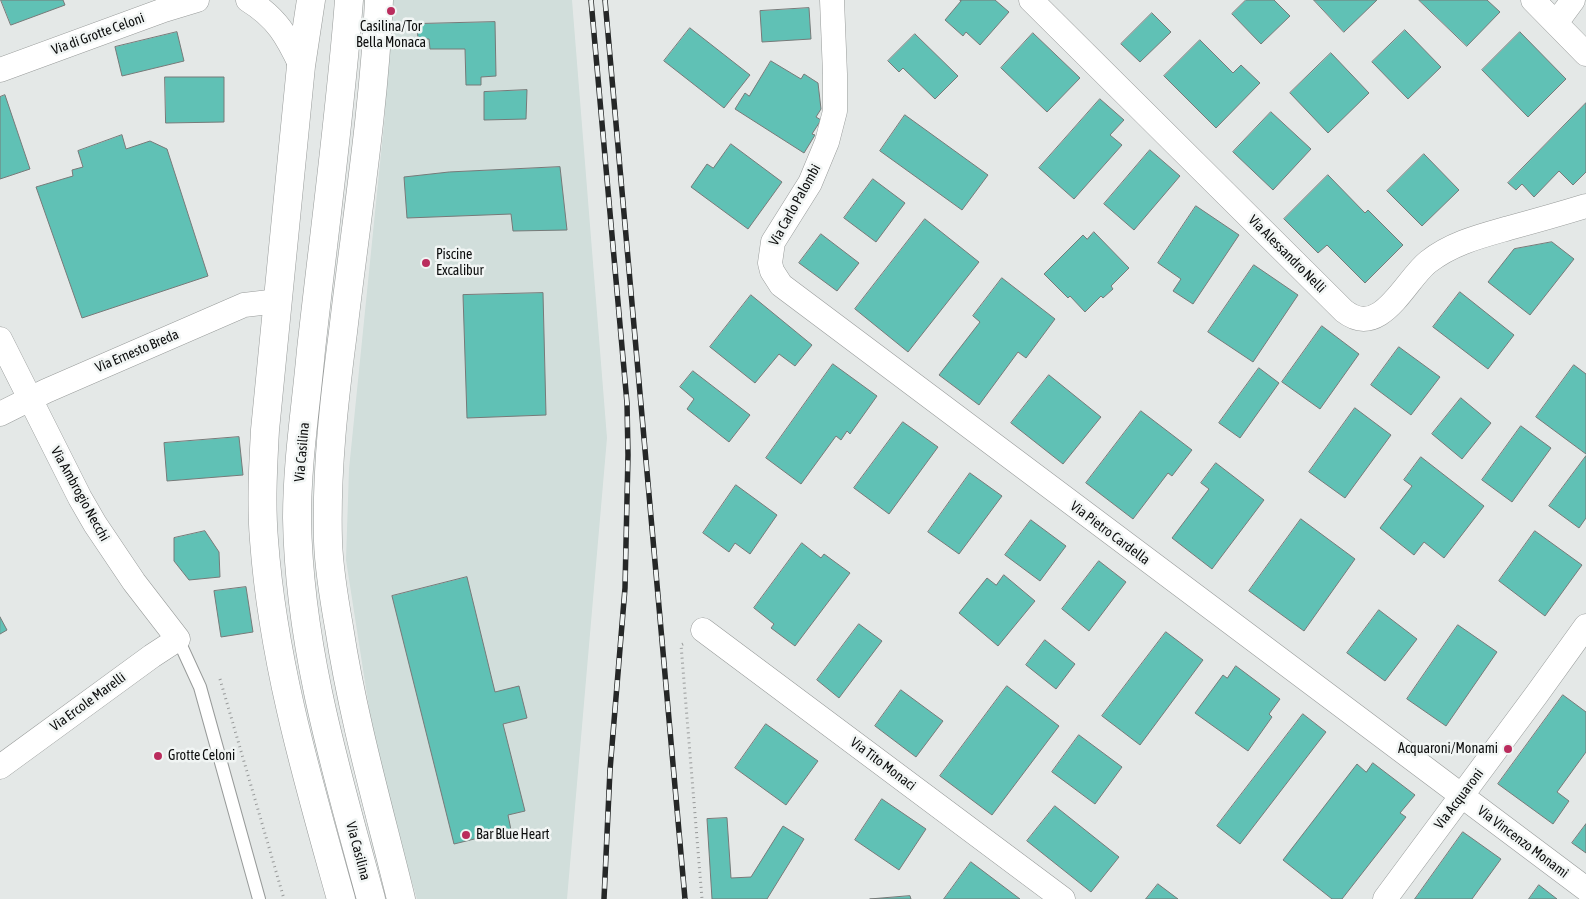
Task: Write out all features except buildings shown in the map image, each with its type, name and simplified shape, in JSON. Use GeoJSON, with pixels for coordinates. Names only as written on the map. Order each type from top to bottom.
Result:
{"type":"FeatureCollection","features":[{"type":"Feature","properties":{"kind":"main road"},"geometry":{"type":"LineString","coordinates":[[310,0],[301,66],[265,430],[263,533],[268,581],[284,681],[303,761],[341,899]]}},
{"type":"Feature","properties":{"kind":"main road","name":"Via Casilina"},"geometry":{"type":"LineString","coordinates":[[349,0],[337,137],[300,458],[298,518],[302,586],[310,653],[325,722],[371,899]]}},
{"type":"Feature","properties":{"kind":"main road"},"geometry":{"type":"LineString","coordinates":[[379,0],[376,61],[334,407],[328,499],[328,541],[332,585],[350,691],[401,899]]}},
{"type":"Feature","properties":{"kind":"street","name":"Via di Grotte Celoni"},"geometry":{"type":"LineString","coordinates":[[0,70],[164,10],[197,0]]}},
{"type":"Feature","properties":{"kind":"street"},"geometry":{"type":"LineString","coordinates":[[248,0],[264,10],[277,23],[290,41],[301,66]]}},
{"type":"Feature","properties":{"kind":"street","name":"Via Carlo Palombi"},"geometry":{"type":"LineString","coordinates":[[770,263],[770,250],[773,242],[810,183],[831,128],[836,100],[832,0]]}},
{"type":"Feature","properties":{"kind":"street","name":"Via Alessandro Nelli"},"geometry":{"type":"LineString","coordinates":[[1031,0],[1344,311],[1354,318],[1368,318],[1384,312],[1393,304],[1421,268],[1447,249],[1474,238],[1586,206]]}},
{"type":"Feature","properties":{"kind":"street"},"geometry":{"type":"LineString","coordinates":[[1533,0],[1586,54]]}},
{"type":"Feature","properties":{"kind":"street"},"geometry":{"type":"LineString","coordinates":[[1556,23],[1573,0]]}},
{"type":"Feature","properties":{"kind":"street","name":"Via Pietro Cardella"},"geometry":{"type":"LineString","coordinates":[[770,263],[775,278],[786,290],[1461,796]]}},
{"type":"Feature","properties":{"kind":"street","name":"Via Ernesto Breda"},"geometry":{"type":"LineString","coordinates":[[0,414],[30,398],[244,305],[278,301]]}},
{"type":"Feature","properties":{"kind":"street","name":"Via Ambrogio Necchi"},"geometry":{"type":"LineString","coordinates":[[0,339],[95,524],[134,582],[178,639]]}},
{"type":"Feature","properties":{"kind":"street","name":"Via Acquaroni"},"geometry":{"type":"LineString","coordinates":[[1385,899],[1586,626]]}},
{"type":"Feature","properties":{"kind":"street","name":"Via Tito Monaci"},"geometry":{"type":"LineString","coordinates":[[703,630],[1060,898]]}},
{"type":"Feature","properties":{"kind":"street","name":"Via Ercole Marelli"},"geometry":{"type":"LineString","coordinates":[[0,766],[178,639]]}},
{"type":"Feature","properties":{"kind":"street","name":"Via Vincenzo Monamì"},"geometry":{"type":"LineString","coordinates":[[1461,796],[1586,889]]}},
{"type":"Feature","properties":{"kind":"lane"},"geometry":{"type":"LineString","coordinates":[[178,639],[200,687],[259,899]]}},
{"type":"Feature","properties":{"kind":"path"},"geometry":{"type":"LineString","coordinates":[[702,899],[681,644],[703,630]]}},
{"type":"Feature","properties":{"kind":"path"},"geometry":{"type":"LineString","coordinates":[[217,674],[232,716],[284,899]]}},
{"type":"Feature","properties":{"kind":"shaded area"},"geometry":{"type":"Polygon","coordinates":[[[385,0],[572,0],[607,438],[567,899],[417,899],[379,772],[346,560],[349,469],[385,114],[385,0]]]}},
{"type":"Feature","properties":{"kind":"railway"},"geometry":{"type":"LineString","coordinates":[[591,0],[627,403],[628,455],[625,588],[610,770],[604,899]]}},
{"type":"Feature","properties":{"kind":"railway"},"geometry":{"type":"LineString","coordinates":[[605,0],[685,899]]}},
{"type":"Feature","properties":{"kind":"place","name":"Casilina/Tor Bella Monaca"},"geometry":{"type":"Point","coordinates":[391,11]}},
{"type":"Feature","properties":{"kind":"place","name":"Piscine Excalibur"},"geometry":{"type":"Point","coordinates":[426,263]}},
{"type":"Feature","properties":{"kind":"place","name":"Acquaroni/Monami"},"geometry":{"type":"Point","coordinates":[1508,749]}},
{"type":"Feature","properties":{"kind":"place","name":"Grotte Celoni"},"geometry":{"type":"Point","coordinates":[158,756]}},
{"type":"Feature","properties":{"kind":"place","name":"Bar Blue Heart"},"geometry":{"type":"Point","coordinates":[466,835]}}]}
